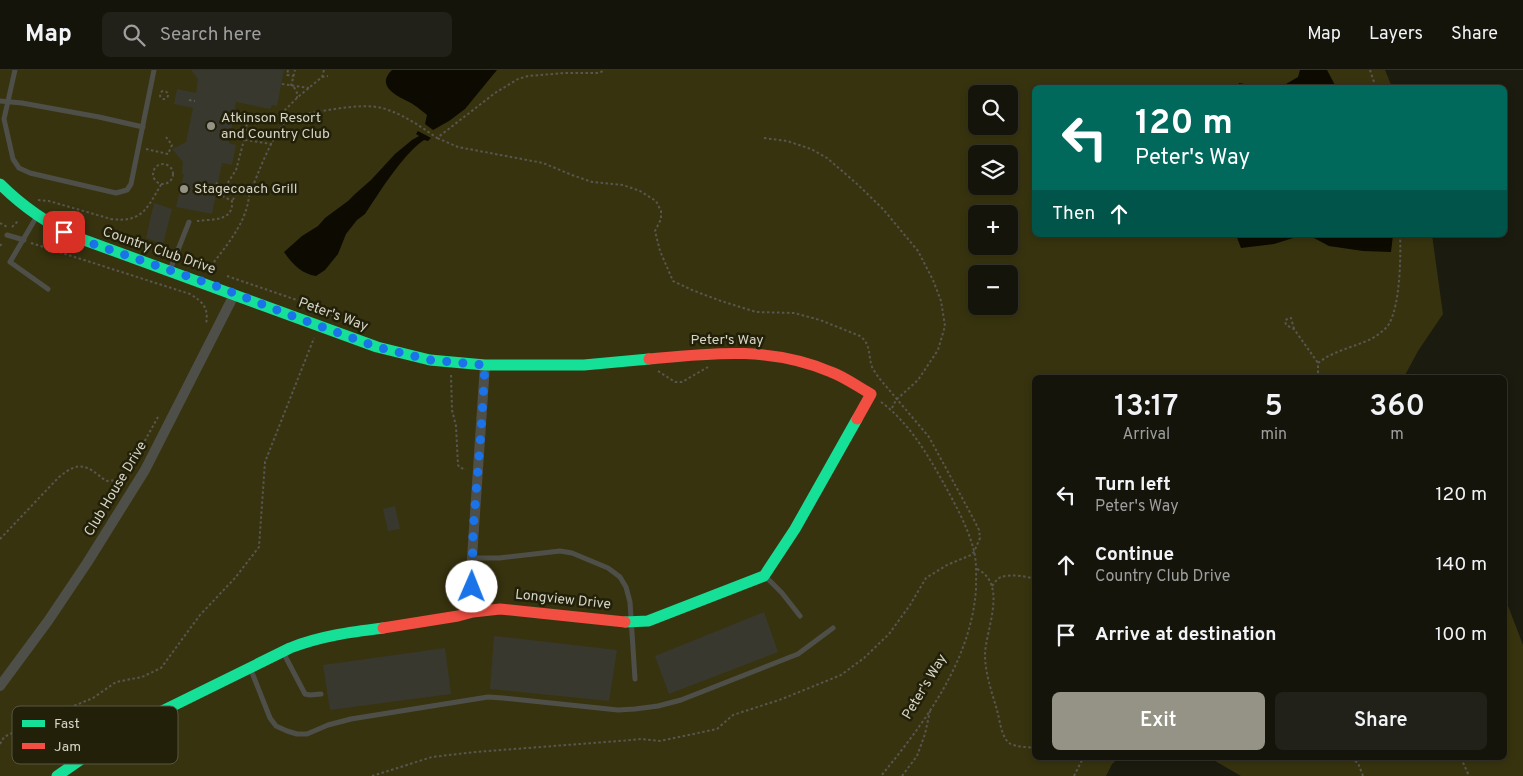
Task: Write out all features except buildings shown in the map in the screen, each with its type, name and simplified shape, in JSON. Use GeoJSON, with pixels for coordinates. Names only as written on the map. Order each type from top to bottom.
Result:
{"type":"FeatureCollection","features":[{"type":"Feature","properties":{"kind":"street","name":"Country Club Drive"},"geometry":{"type":"LineString","coordinates":[[0,184],[32,212],[52,226],[76,238],[170,270],[234,295]]}},
{"type":"Feature","properties":{"kind":"street","name":"Peter's Way"},"geometry":{"type":"LineString","coordinates":[[234,295],[377,347],[430,360],[485,365],[584,364],[739,352],[802,361],[832,372],[871,394]]}},
{"type":"Feature","properties":{"kind":"street","name":"Club House Drive"},"geometry":{"type":"LineString","coordinates":[[0,686],[48,621],[145,470],[234,295]]}},
{"type":"Feature","properties":{"kind":"street"},"geometry":{"type":"LineString","coordinates":[[473,612],[472,558],[485,365]]}},
{"type":"Feature","properties":{"kind":"street"},"geometry":{"type":"LineString","coordinates":[[764,576],[795,529],[871,394]]}},
{"type":"Feature","properties":{"kind":"street","name":"Longview Drive"},"geometry":{"type":"LineString","coordinates":[[172,706],[283,651],[307,641],[328,636],[500,609],[631,622],[648,621],[764,576]]}},
{"type":"Feature","properties":{"kind":"street","name":"Longview Drive"},"geometry":{"type":"LineString","coordinates":[[56,776],[74,764]]}},
{"type":"Feature","properties":{"kind":"lane"},"geometry":{"type":"LineString","coordinates":[[14,70],[4,119],[13,159],[19,168],[30,173],[116,193],[127,190],[131,184],[154,70]]}},
{"type":"Feature","properties":{"kind":"lane"},"geometry":{"type":"LineString","coordinates":[[0,101],[89,115],[142,127]]}},
{"type":"Feature","properties":{"kind":"lane"},"geometry":{"type":"LineString","coordinates":[[32,212],[24,240],[10,262],[48,289]]}},
{"type":"Feature","properties":{"kind":"lane"},"geometry":{"type":"LineString","coordinates":[[170,270],[189,222]]}},
{"type":"Feature","properties":{"kind":"lane"},"geometry":{"type":"LineString","coordinates":[[7,235],[24,240]]}},
{"type":"Feature","properties":{"kind":"lane"},"geometry":{"type":"LineString","coordinates":[[472,558],[499,558],[560,551],[572,553],[608,568],[620,577],[628,594],[635,679]]}},
{"type":"Feature","properties":{"kind":"lane"},"geometry":{"type":"LineString","coordinates":[[764,576],[782,593],[800,616]]}},
{"type":"Feature","properties":{"kind":"lane"},"geometry":{"type":"LineString","coordinates":[[250,667],[270,718],[276,726],[297,734],[306,734],[328,725],[351,719],[488,698],[618,710],[658,706],[681,700],[798,654],[833,628]]}},
{"type":"Feature","properties":{"kind":"lane"},"geometry":{"type":"LineString","coordinates":[[283,651],[305,694],[321,694]]}},
{"type":"Feature","properties":{"kind":"path"},"geometry":{"type":"LineString","coordinates":[[288,70],[287,75],[294,76]]}},
{"type":"Feature","properties":{"kind":"path"},"geometry":{"type":"LineString","coordinates":[[295,70],[292,86],[297,93],[297,98]]}},
{"type":"Feature","properties":{"kind":"path"},"geometry":{"type":"LineString","coordinates":[[322,77],[324,70]]}},
{"type":"Feature","properties":{"kind":"path"},"geometry":{"type":"LineString","coordinates":[[437,138],[495,93],[518,79],[528,76],[599,73],[605,70]]}},
{"type":"Feature","properties":{"kind":"path"},"geometry":{"type":"LineString","coordinates":[[1370,70],[1375,85]]}},
{"type":"Feature","properties":{"kind":"path"},"geometry":{"type":"LineString","coordinates":[[280,114],[322,77],[328,76]]}},
{"type":"Feature","properties":{"kind":"path"},"geometry":{"type":"LineString","coordinates":[[282,84],[309,88]]}},
{"type":"Feature","properties":{"kind":"path"},"geometry":{"type":"LineString","coordinates":[[168,96],[173,97]]}},
{"type":"Feature","properties":{"kind":"path"},"geometry":{"type":"LineString","coordinates":[[189,100],[195,101]]}},
{"type":"Feature","properties":{"kind":"path"},"geometry":{"type":"LineString","coordinates":[[200,281],[242,220],[254,185],[272,144],[289,117],[365,107],[381,108],[400,114],[437,138],[458,147],[543,163],[572,176],[592,182],[623,185],[640,191],[656,202],[662,211],[661,219],[655,231],[660,252],[674,281],[721,301],[756,312],[794,313],[820,320],[866,340],[872,367],[896,400],[929,437],[973,518],[979,530],[980,538],[974,552]]}},
{"type":"Feature","properties":{"kind":"path"},"geometry":{"type":"LineString","coordinates":[[225,187],[236,170],[247,123]]}},
{"type":"Feature","properties":{"kind":"path"},"geometry":{"type":"LineString","coordinates":[[146,149],[168,154],[172,145],[166,137]]}},
{"type":"Feature","properties":{"kind":"path"},"geometry":{"type":"LineString","coordinates":[[764,138],[787,141],[811,149],[827,158],[883,209],[918,251],[933,280],[941,301],[945,326],[938,350],[918,380],[896,400],[891,410]]}},
{"type":"Feature","properties":{"kind":"path"},"geometry":{"type":"LineString","coordinates":[[244,140],[272,144]]}},
{"type":"Feature","properties":{"kind":"path"},"geometry":{"type":"LineString","coordinates":[[11,229],[32,212],[35,201],[41,200],[50,200],[111,219],[131,219],[140,215],[146,209],[162,183],[168,182],[172,177],[172,170],[165,164],[158,165],[153,172],[156,181],[162,183]]}},
{"type":"Feature","properties":{"kind":"path"},"geometry":{"type":"LineString","coordinates":[[216,183],[236,193]]}},
{"type":"Feature","properties":{"kind":"path"},"geometry":{"type":"LineString","coordinates":[[189,222],[225,218],[231,210],[232,201],[236,193],[254,185]]}},
{"type":"Feature","properties":{"kind":"path"},"geometry":{"type":"LineString","coordinates":[[219,194],[232,201]]}},
{"type":"Feature","properties":{"kind":"path"},"geometry":{"type":"LineString","coordinates":[[1318,363],[1326,357],[1373,338],[1383,332],[1390,322],[1399,282],[1400,237]]}},
{"type":"Feature","properties":{"kind":"path"},"geometry":{"type":"LineString","coordinates":[[24,240],[190,294],[202,301],[208,315],[206,324]]}},
{"type":"Feature","properties":{"kind":"path"},"geometry":{"type":"LineString","coordinates":[[227,276],[324,309],[340,319]]}},
{"type":"Feature","properties":{"kind":"path"},"geometry":{"type":"LineString","coordinates":[[1294,329],[1286,325],[1285,320],[1291,318],[1294,329],[1318,363],[1318,375]]}},
{"type":"Feature","properties":{"kind":"path"},"geometry":{"type":"LineString","coordinates":[[74,706],[93,698],[116,682],[142,677],[161,668],[196,620],[235,578],[259,547],[265,462],[314,336]]}},
{"type":"Feature","properties":{"kind":"path"},"geometry":{"type":"LineString","coordinates":[[656,370],[675,382],[682,382],[710,366]]}},
{"type":"Feature","properties":{"kind":"path"},"geometry":{"type":"LineString","coordinates":[[452,370],[451,404],[456,426],[458,465],[460,468],[472,469]]}},
{"type":"Feature","properties":{"kind":"path","name":"Peter's Way"},"geometry":{"type":"LineString","coordinates":[[871,394],[900,418],[926,452],[966,527],[977,569],[972,624],[960,656],[931,709],[881,776]]}},
{"type":"Feature","properties":{"kind":"path"},"geometry":{"type":"LineString","coordinates":[[0,539],[59,477],[70,468],[80,466],[90,469],[106,480],[119,480],[128,471],[162,411]]}},
{"type":"Feature","properties":{"kind":"path"},"geometry":{"type":"LineString","coordinates":[[977,569],[988,577],[992,586],[994,605],[985,655],[997,713],[1006,741],[1012,745],[1032,748]]}},
{"type":"Feature","properties":{"kind":"path"},"geometry":{"type":"LineString","coordinates":[[992,586],[1001,577],[1032,579]]}},
{"type":"Feature","properties":{"kind":"path"},"geometry":{"type":"LineString","coordinates":[[902,776],[918,756],[931,709]]}},
{"type":"Feature","properties":{"kind":"path"},"geometry":{"type":"LineString","coordinates":[[0,744],[4,737],[12,733]]}},
{"type":"Feature","properties":{"kind":"path"},"geometry":{"type":"LineString","coordinates":[[1074,776],[1081,760]]}},
{"type":"Feature","properties":{"kind":"path"},"geometry":{"type":"LineString","coordinates":[[1354,760],[1358,763],[1363,776]]}},
{"type":"Feature","properties":{"kind":"path"},"geometry":{"type":"LineString","coordinates":[[1463,760],[1469,776]]}},
{"type":"Feature","properties":{"kind":"shaded area"},"geometry":{"type":"Polygon","coordinates":[[[0,70],[1385,70],[1391,85],[1032,85],[1032,237],[1432,237],[1443,314],[1418,351],[1405,375],[1032,375],[1032,760],[1117,760],[1112,764],[1106,776],[0,776],[0,70]]]}},
{"type":"Feature","properties":{"kind":"shaded area"},"geometry":{"type":"Polygon","coordinates":[[[392,70],[497,70],[465,109],[433,130],[425,124],[427,115],[389,89],[386,80],[392,70]]]}},
{"type":"Feature","properties":{"kind":"shaded area"},"geometry":{"type":"Polygon","coordinates":[[[1300,70],[1327,70],[1335,85],[1250,85],[1286,84],[1298,77],[1300,70]]]}},
{"type":"Feature","properties":{"kind":"shaded area"},"geometry":{"type":"Polygon","coordinates":[[[418,131],[431,138],[428,141],[424,140],[400,164],[365,214],[357,220],[346,234],[338,254],[325,270],[316,276],[302,271],[294,264],[284,252],[348,201],[395,154],[419,136],[416,134],[418,131]]]}},
{"type":"Feature","properties":{"kind":"shaded area"},"geometry":{"type":"Polygon","coordinates":[[[1237,237],[1393,237],[1391,252],[1363,251],[1329,246],[1314,238],[1293,238],[1274,244],[1241,248],[1237,237]]]}},
{"type":"Feature","properties":{"kind":"shaded area"},"geometry":{"type":"Polygon","coordinates":[[[1507,603],[1523,645],[1523,776],[1241,776],[1213,760],[1507,760],[1507,603]]]}},
{"type":"Feature","properties":{"kind":"traffic: fast"},"geometry":{"type":"LineString","coordinates":[[0,184],[35,214],[76,237],[377,347],[430,360],[485,365],[584,365],[649,359]]}},
{"type":"Feature","properties":{"kind":"traffic: fast"},"geometry":{"type":"LineString","coordinates":[[625,622],[648,621],[764,576],[795,529],[857,419]]}},
{"type":"Feature","properties":{"kind":"traffic: fast"},"geometry":{"type":"LineString","coordinates":[[172,706],[290,648],[324,637],[383,628]]}},
{"type":"Feature","properties":{"kind":"traffic: fast"},"geometry":{"type":"LineString","coordinates":[[57,776],[74,764]]}},
{"type":"Feature","properties":{"kind":"traffic: jam"},"geometry":{"type":"LineString","coordinates":[[649,359],[741,354],[786,358],[808,364],[831,372],[871,394],[857,419]]}},
{"type":"Feature","properties":{"kind":"traffic: jam"},"geometry":{"type":"LineString","coordinates":[[383,628],[500,609],[625,622]]}},
{"type":"Feature","properties":{"kind":"place","name":"Atkinson Resort and Country Club"},"geometry":{"type":"Point","coordinates":[211,126]}},
{"type":"Feature","properties":{"kind":"place","name":"Stagecoach Grill"},"geometry":{"type":"Point","coordinates":[184,189]}},
{"type":"Feature","properties":{"kind":"route"},"geometry":{"type":"LineString","coordinates":[[64,232],[76,238],[216,286],[234,295],[377,347],[430,360],[485,365],[473,531],[472,587]]}}]}
